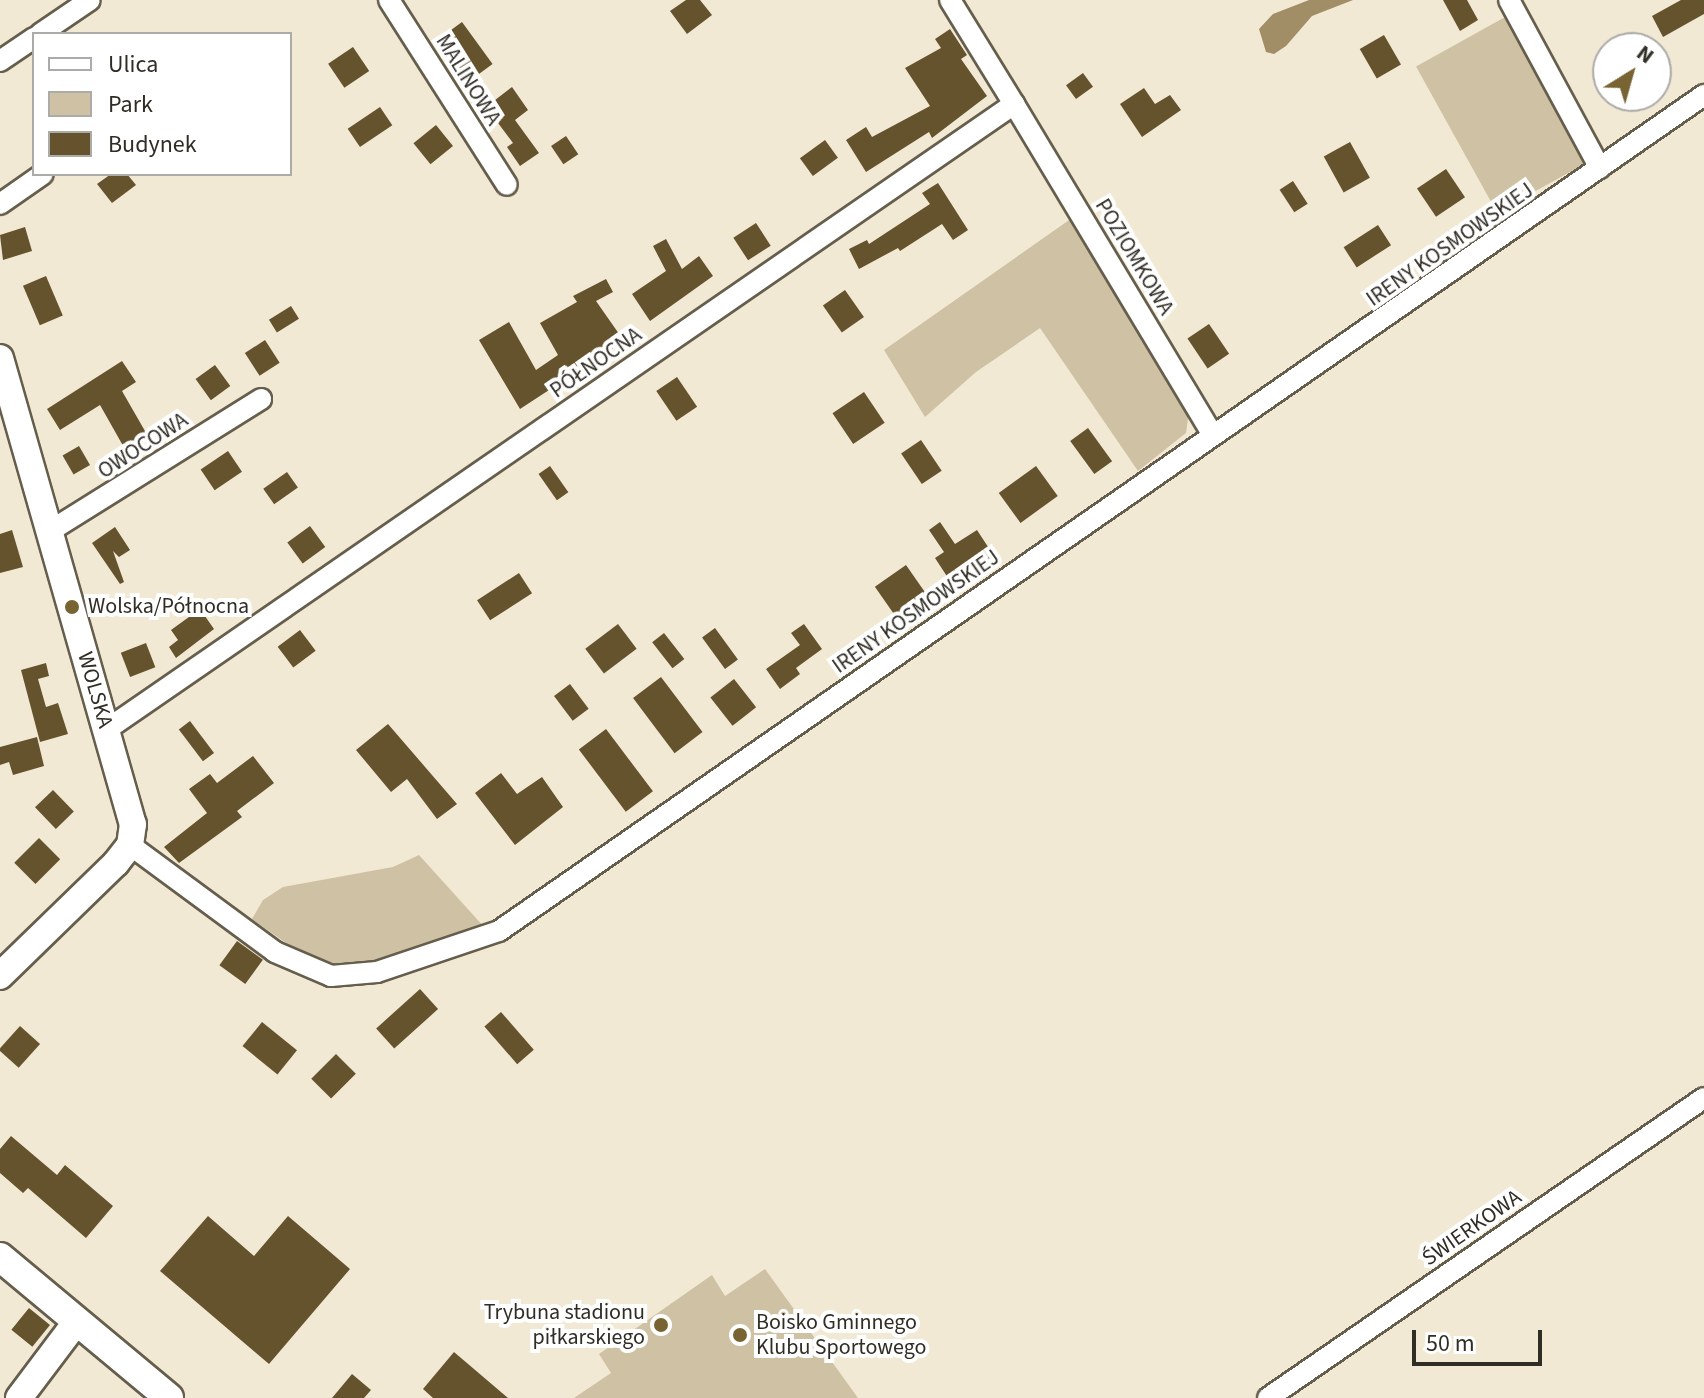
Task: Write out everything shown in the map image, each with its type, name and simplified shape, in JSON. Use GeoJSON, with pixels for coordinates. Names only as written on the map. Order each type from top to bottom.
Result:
{"type":"FeatureCollection","features":[{"type":"Feature","properties":{"kind":"main road"},"geometry":{"type":"LineString","coordinates":[[0,1257],[169,1398]]}},
{"type":"Feature","properties":{"kind":"street"},"geometry":{"type":"LineString","coordinates":[[43,32],[90,0]]}},
{"type":"Feature","properties":{"kind":"street","name":"MALINOWA"},"geometry":{"type":"LineString","coordinates":[[389,0],[507,185]]}},
{"type":"Feature","properties":{"kind":"street"},"geometry":{"type":"LineString","coordinates":[[950,0],[1014,104]]}},
{"type":"Feature","properties":{"kind":"street"},"geometry":{"type":"LineString","coordinates":[[1509,0],[1600,168]]}},
{"type":"Feature","properties":{"kind":"street"},"geometry":{"type":"LineString","coordinates":[[0,61],[32,39]]}},
{"type":"Feature","properties":{"kind":"street","name":"IRENY KOSMOWSKIEJ"},"geometry":{"type":"LineString","coordinates":[[130,845],[275,952],[308,969],[331,976],[377,972],[464,946],[512,924],[1212,434],[1409,304],[1704,95]]}},
{"type":"Feature","properties":{"kind":"street","name":"POZIOMKOWA"},"geometry":{"type":"LineString","coordinates":[[1014,104],[1212,434]]}},
{"type":"Feature","properties":{"kind":"street","name":"PÓŁNOCNA"},"geometry":{"type":"LineString","coordinates":[[106,730],[1014,104]]}},
{"type":"Feature","properties":{"kind":"street"},"geometry":{"type":"LineString","coordinates":[[0,204],[40,176]]}},
{"type":"Feature","properties":{"kind":"street","name":"WOLSKA"},"geometry":{"type":"LineString","coordinates":[[0,358],[133,824],[130,845]]}},
{"type":"Feature","properties":{"kind":"street","name":"OWOCOWA"},"geometry":{"type":"LineString","coordinates":[[50,531],[261,399]]}},
{"type":"Feature","properties":{"kind":"street"},"geometry":{"type":"LineString","coordinates":[[0,976],[130,845]]}},
{"type":"Feature","properties":{"kind":"street","name":"ŚWIERKOWA"},"geometry":{"type":"LineString","coordinates":[[1268,1398],[1704,1098]]}},
{"type":"Feature","properties":{"kind":"street"},"geometry":{"type":"LineString","coordinates":[[19,1398],[77,1321]]}},
{"type":"Feature","properties":{"kind":"green space"},"geometry":{"type":"Polygon","coordinates":[[[1507,16],[1588,162],[1497,212],[1416,66],[1507,16]]]}},
{"type":"Feature","properties":{"kind":"green space"},"geometry":{"type":"Polygon","coordinates":[[[1072,218],[1189,411],[1186,433],[1138,471],[1040,328],[976,372],[925,417],[884,350],[1072,218]]]}},
{"type":"Feature","properties":{"kind":"green space"},"geometry":{"type":"Polygon","coordinates":[[[419,855],[485,928],[359,967],[309,959],[252,919],[263,900],[283,887],[393,867],[419,855]]]}},
{"type":"Feature","properties":{"kind":"green space","name":"Boisko Gminnego Klubu Sportowego"},"geometry":{"type":"Polygon","coordinates":[[[765,1269],[858,1398],[574,1398],[611,1373],[599,1354],[712,1275],[725,1296],[765,1269]]]}},
{"type":"Feature","properties":{"kind":"shaded area"},"geometry":{"type":"Polygon","coordinates":[[[1309,0],[1353,0],[1312,16],[1286,46],[1274,54],[1266,52],[1259,29],[1273,14],[1309,0]]]}},
{"type":"Feature","properties":{"kind":"building"},"geometry":{"type":"Polygon","coordinates":[[[686,0],[700,0],[712,15],[687,34],[670,11],[686,0]]]}},
{"type":"Feature","properties":{"kind":"building"},"geometry":{"type":"Polygon","coordinates":[[[1443,0],[1467,0],[1478,20],[1460,31],[1443,0]]]}},
{"type":"Feature","properties":{"kind":"building"},"geometry":{"type":"Polygon","coordinates":[[[1681,0],[1704,0],[1704,14],[1672,32],[1660,32],[1652,16],[1681,0]]]}},
{"type":"Feature","properties":{"kind":"building"},"geometry":{"type":"Polygon","coordinates":[[[462,22],[493,64],[468,82],[438,40],[462,22]]]}},
{"type":"Feature","properties":{"kind":"building"},"geometry":{"type":"Polygon","coordinates":[[[950,29],[967,55],[961,59],[987,96],[932,138],[929,132],[866,172],[846,140],[866,127],[872,137],[930,106],[905,68],[941,48],[935,39],[950,29]]]}},
{"type":"Feature","properties":{"kind":"building"},"geometry":{"type":"Polygon","coordinates":[[[1384,35],[1401,64],[1377,78],[1360,49],[1384,35]]]}},
{"type":"Feature","properties":{"kind":"building"},"geometry":{"type":"Polygon","coordinates":[[[353,47],[369,71],[344,88],[328,64],[353,47]]]}},
{"type":"Feature","properties":{"kind":"building"},"geometry":{"type":"Polygon","coordinates":[[[1083,73],[1093,87],[1076,99],[1066,85],[1083,73]]]}},
{"type":"Feature","properties":{"kind":"building"},"geometry":{"type":"Polygon","coordinates":[[[512,87],[528,110],[515,120],[539,153],[520,166],[507,147],[513,143],[486,107],[512,87]]]}},
{"type":"Feature","properties":{"kind":"building"},"geometry":{"type":"Polygon","coordinates":[[[1144,88],[1155,104],[1170,95],[1181,110],[1142,137],[1120,104],[1144,88]]]}},
{"type":"Feature","properties":{"kind":"building"},"geometry":{"type":"Polygon","coordinates":[[[380,107],[392,125],[360,147],[348,129],[380,107]]]}},
{"type":"Feature","properties":{"kind":"building"},"geometry":{"type":"Polygon","coordinates":[[[436,125],[453,146],[430,164],[413,143],[436,125]]]}},
{"type":"Feature","properties":{"kind":"building"},"geometry":{"type":"Polygon","coordinates":[[[566,136],[578,154],[563,164],[551,146],[566,136]]]}},
{"type":"Feature","properties":{"kind":"building"},"geometry":{"type":"Polygon","coordinates":[[[825,140],[838,158],[813,176],[800,158],[825,140]]]}},
{"type":"Feature","properties":{"kind":"building"},"geometry":{"type":"Polygon","coordinates":[[[1350,142],[1370,178],[1344,192],[1324,157],[1350,142]]]}},
{"type":"Feature","properties":{"kind":"building"},"geometry":{"type":"Polygon","coordinates":[[[1446,169],[1465,197],[1436,217],[1417,189],[1446,169]]]}},
{"type":"Feature","properties":{"kind":"building"},"geometry":{"type":"Polygon","coordinates":[[[108,176],[129,176],[136,185],[112,203],[97,184],[108,176]]]}},
{"type":"Feature","properties":{"kind":"building"},"geometry":{"type":"Polygon","coordinates":[[[1293,181],[1308,204],[1294,212],[1280,190],[1293,181]]]}},
{"type":"Feature","properties":{"kind":"building"},"geometry":{"type":"Polygon","coordinates":[[[938,183],[968,230],[953,240],[942,224],[900,251],[898,248],[859,269],[849,249],[867,240],[869,244],[930,204],[922,193],[938,183]]]}},
{"type":"Feature","properties":{"kind":"building"},"geometry":{"type":"Polygon","coordinates":[[[756,223],[771,246],[748,260],[733,238],[756,223]]]}},
{"type":"Feature","properties":{"kind":"building"},"geometry":{"type":"Polygon","coordinates":[[[1378,225],[1391,245],[1357,267],[1344,247],[1378,225]]]}},
{"type":"Feature","properties":{"kind":"building"},"geometry":{"type":"Polygon","coordinates":[[[25,227],[32,251],[3,260],[0,235],[25,227]]]}},
{"type":"Feature","properties":{"kind":"building"},"geometry":{"type":"Polygon","coordinates":[[[666,239],[682,269],[699,256],[713,276],[650,321],[632,294],[666,271],[653,246],[666,239]]]}},
{"type":"Feature","properties":{"kind":"building"},"geometry":{"type":"Polygon","coordinates":[[[46,276],[63,316],[40,325],[23,286],[46,276]]]}},
{"type":"Feature","properties":{"kind":"building"},"geometry":{"type":"Polygon","coordinates":[[[606,279],[613,292],[596,301],[624,341],[520,409],[479,340],[509,322],[536,370],[558,355],[540,323],[577,302],[573,296],[606,279]]]}},
{"type":"Feature","properties":{"kind":"building"},"geometry":{"type":"Polygon","coordinates":[[[845,290],[864,317],[842,333],[823,305],[845,290]]]}},
{"type":"Feature","properties":{"kind":"building"},"geometry":{"type":"Polygon","coordinates":[[[291,306],[299,319],[277,332],[269,320],[291,306]]]}},
{"type":"Feature","properties":{"kind":"building"},"geometry":{"type":"Polygon","coordinates":[[[1209,324],[1229,354],[1208,368],[1187,339],[1209,324]]]}},
{"type":"Feature","properties":{"kind":"building"},"geometry":{"type":"Polygon","coordinates":[[[265,340],[280,363],[260,376],[245,353],[265,340]]]}},
{"type":"Feature","properties":{"kind":"building"},"geometry":{"type":"Polygon","coordinates":[[[122,361],[136,382],[122,391],[149,438],[126,451],[100,405],[60,430],[47,409],[122,361]]]}},
{"type":"Feature","properties":{"kind":"building"},"geometry":{"type":"Polygon","coordinates":[[[215,365],[230,386],[211,400],[196,379],[215,365]]]}},
{"type":"Feature","properties":{"kind":"building"},"geometry":{"type":"Polygon","coordinates":[[[677,377],[697,407],[676,421],[656,391],[677,377]]]}},
{"type":"Feature","properties":{"kind":"building"},"geometry":{"type":"Polygon","coordinates":[[[864,392],[885,423],[853,444],[832,413],[864,392]]]}},
{"type":"Feature","properties":{"kind":"building"},"geometry":{"type":"Polygon","coordinates":[[[1088,428],[1112,461],[1094,474],[1070,441],[1088,428]]]}},
{"type":"Feature","properties":{"kind":"building"},"geometry":{"type":"Polygon","coordinates":[[[921,440],[942,471],[922,484],[901,453],[921,440]]]}},
{"type":"Feature","properties":{"kind":"building"},"geometry":{"type":"Polygon","coordinates":[[[79,446],[90,465],[74,475],[63,456],[79,446]]]}},
{"type":"Feature","properties":{"kind":"building"},"geometry":{"type":"Polygon","coordinates":[[[228,451],[242,472],[215,490],[201,469],[228,451]]]}},
{"type":"Feature","properties":{"kind":"building"},"geometry":{"type":"Polygon","coordinates":[[[550,466],[568,492],[557,500],[539,474],[550,466]]]}},
{"type":"Feature","properties":{"kind":"building"},"geometry":{"type":"Polygon","coordinates":[[[1036,466],[1058,496],[1021,523],[999,493],[1036,466]]]}},
{"type":"Feature","properties":{"kind":"building"},"geometry":{"type":"Polygon","coordinates":[[[287,472],[298,488],[274,504],[263,489],[287,472]]]}},
{"type":"Feature","properties":{"kind":"building"},"geometry":{"type":"Polygon","coordinates":[[[940,522],[955,544],[977,530],[994,556],[952,584],[935,558],[944,552],[929,530],[940,522]]]}},
{"type":"Feature","properties":{"kind":"building"},"geometry":{"type":"Polygon","coordinates":[[[310,526],[325,547],[303,563],[287,542],[310,526]]]}},
{"type":"Feature","properties":{"kind":"building"},"geometry":{"type":"Polygon","coordinates":[[[115,527],[130,550],[119,557],[113,551],[124,582],[120,584],[92,543],[115,527]]]}},
{"type":"Feature","properties":{"kind":"building"},"geometry":{"type":"Polygon","coordinates":[[[12,530],[23,567],[0,573],[0,534],[12,530]]]}},
{"type":"Feature","properties":{"kind":"building"},"geometry":{"type":"Polygon","coordinates":[[[906,565],[926,594],[895,615],[875,587],[906,565]]]}},
{"type":"Feature","properties":{"kind":"building"},"geometry":{"type":"Polygon","coordinates":[[[519,573],[532,593],[490,620],[477,600],[519,573]]]}},
{"type":"Feature","properties":{"kind":"building"},"geometry":{"type":"Polygon","coordinates":[[[200,609],[214,629],[176,658],[169,647],[178,640],[171,630],[200,609]]]}},
{"type":"Feature","properties":{"kind":"building"},"geometry":{"type":"Polygon","coordinates":[[[618,624],[637,649],[604,673],[585,649],[618,624]]]}},
{"type":"Feature","properties":{"kind":"building"},"geometry":{"type":"Polygon","coordinates":[[[804,624],[822,649],[796,668],[800,674],[780,689],[766,669],[800,645],[791,633],[804,624]]]}},
{"type":"Feature","properties":{"kind":"building"},"geometry":{"type":"Polygon","coordinates":[[[715,628],[738,660],[725,669],[702,637],[715,628]]]}},
{"type":"Feature","properties":{"kind":"building"},"geometry":{"type":"Polygon","coordinates":[[[300,630],[316,651],[293,668],[278,647],[300,630]]]}},
{"type":"Feature","properties":{"kind":"building"},"geometry":{"type":"Polygon","coordinates":[[[664,633],[684,659],[672,668],[652,642],[664,633]]]}},
{"type":"Feature","properties":{"kind":"building"},"geometry":{"type":"Polygon","coordinates":[[[146,643],[155,667],[130,677],[121,653],[146,643]]]}},
{"type":"Feature","properties":{"kind":"building"},"geometry":{"type":"Polygon","coordinates":[[[46,663],[49,676],[38,679],[46,707],[58,703],[68,734],[40,742],[21,670],[46,663]]]}},
{"type":"Feature","properties":{"kind":"building"},"geometry":{"type":"Polygon","coordinates":[[[661,677],[703,732],[675,753],[633,698],[661,677]]]}},
{"type":"Feature","properties":{"kind":"building"},"geometry":{"type":"Polygon","coordinates":[[[734,679],[756,707],[733,726],[710,697],[734,679]]]}},
{"type":"Feature","properties":{"kind":"building"},"geometry":{"type":"Polygon","coordinates":[[[570,684],[589,709],[573,721],[554,696],[570,684]]]}},
{"type":"Feature","properties":{"kind":"building"},"geometry":{"type":"Polygon","coordinates":[[[190,721],[214,753],[203,761],[179,729],[190,721]]]}},
{"type":"Feature","properties":{"kind":"building"},"geometry":{"type":"Polygon","coordinates":[[[388,724],[457,804],[437,819],[407,779],[391,792],[356,750],[388,724]]]}},
{"type":"Feature","properties":{"kind":"building"},"geometry":{"type":"Polygon","coordinates":[[[606,729],[653,791],[626,812],[579,749],[606,729]]]}},
{"type":"Feature","properties":{"kind":"building"},"geometry":{"type":"Polygon","coordinates":[[[37,737],[44,766],[13,775],[9,762],[0,765],[0,747],[37,737]]]}},
{"type":"Feature","properties":{"kind":"building"},"geometry":{"type":"Polygon","coordinates":[[[253,756],[274,783],[237,811],[242,817],[179,863],[164,847],[207,813],[189,789],[210,774],[217,783],[253,756]]]}},
{"type":"Feature","properties":{"kind":"building"},"geometry":{"type":"Polygon","coordinates":[[[501,773],[517,794],[542,777],[563,807],[515,845],[475,793],[501,773]]]}},
{"type":"Feature","properties":{"kind":"building"},"geometry":{"type":"Polygon","coordinates":[[[53,790],[74,812],[56,829],[35,807],[53,790]]]}},
{"type":"Feature","properties":{"kind":"building"},"geometry":{"type":"Polygon","coordinates":[[[39,838],[60,859],[35,884],[14,863],[39,838]]]}},
{"type":"Feature","properties":{"kind":"building"},"geometry":{"type":"Polygon","coordinates":[[[237,941],[263,960],[245,984],[219,965],[237,941]]]}},
{"type":"Feature","properties":{"kind":"building"},"geometry":{"type":"Polygon","coordinates":[[[420,989],[438,1009],[394,1049],[376,1028],[420,989]]]}},
{"type":"Feature","properties":{"kind":"building"},"geometry":{"type":"Polygon","coordinates":[[[501,1012],[534,1050],[517,1064],[484,1026],[501,1012]]]}},
{"type":"Feature","properties":{"kind":"building"},"geometry":{"type":"Polygon","coordinates":[[[262,1022],[297,1050],[277,1074],[242,1046],[262,1022]]]}},
{"type":"Feature","properties":{"kind":"building"},"geometry":{"type":"Polygon","coordinates":[[[20,1026],[40,1044],[19,1068],[0,1048],[20,1026]]]}},
{"type":"Feature","properties":{"kind":"building"},"geometry":{"type":"Polygon","coordinates":[[[336,1054],[356,1074],[331,1099],[311,1079],[336,1054]]]}},
{"type":"Feature","properties":{"kind":"building"},"geometry":{"type":"Polygon","coordinates":[[[11,1136],[57,1175],[65,1165],[113,1206],[86,1238],[28,1188],[23,1193],[0,1173],[0,1149],[11,1136]]]}},
{"type":"Feature","properties":{"kind":"building"},"geometry":{"type":"Polygon","coordinates":[[[208,1216],[254,1256],[288,1216],[350,1269],[269,1364],[160,1271],[208,1216]]]}},
{"type":"Feature","properties":{"kind":"building"},"geometry":{"type":"Polygon","coordinates":[[[29,1308],[50,1325],[32,1347],[11,1330],[29,1308]]]}},
{"type":"Feature","properties":{"kind":"building"},"geometry":{"type":"Polygon","coordinates":[[[454,1352],[508,1398],[433,1398],[423,1389],[454,1352]]]}},
{"type":"Feature","properties":{"kind":"building"},"geometry":{"type":"Polygon","coordinates":[[[352,1374],[371,1390],[364,1398],[332,1398],[352,1374]]]}},
{"type":"Feature","properties":{"kind":"place","name":"Wolska/Północna"},"geometry":{"type":"Point","coordinates":[72,607]}},
{"type":"Feature","properties":{"kind":"place","name":"Trybuna stadionu piłkarskiego"},"geometry":{"type":"Point","coordinates":[661,1325]}},
{"type":"Feature","properties":{"kind":"place","name":"Boisko Gminnego Klubu Sportowego"},"geometry":{"type":"Point","coordinates":[740,1335]}}]}
